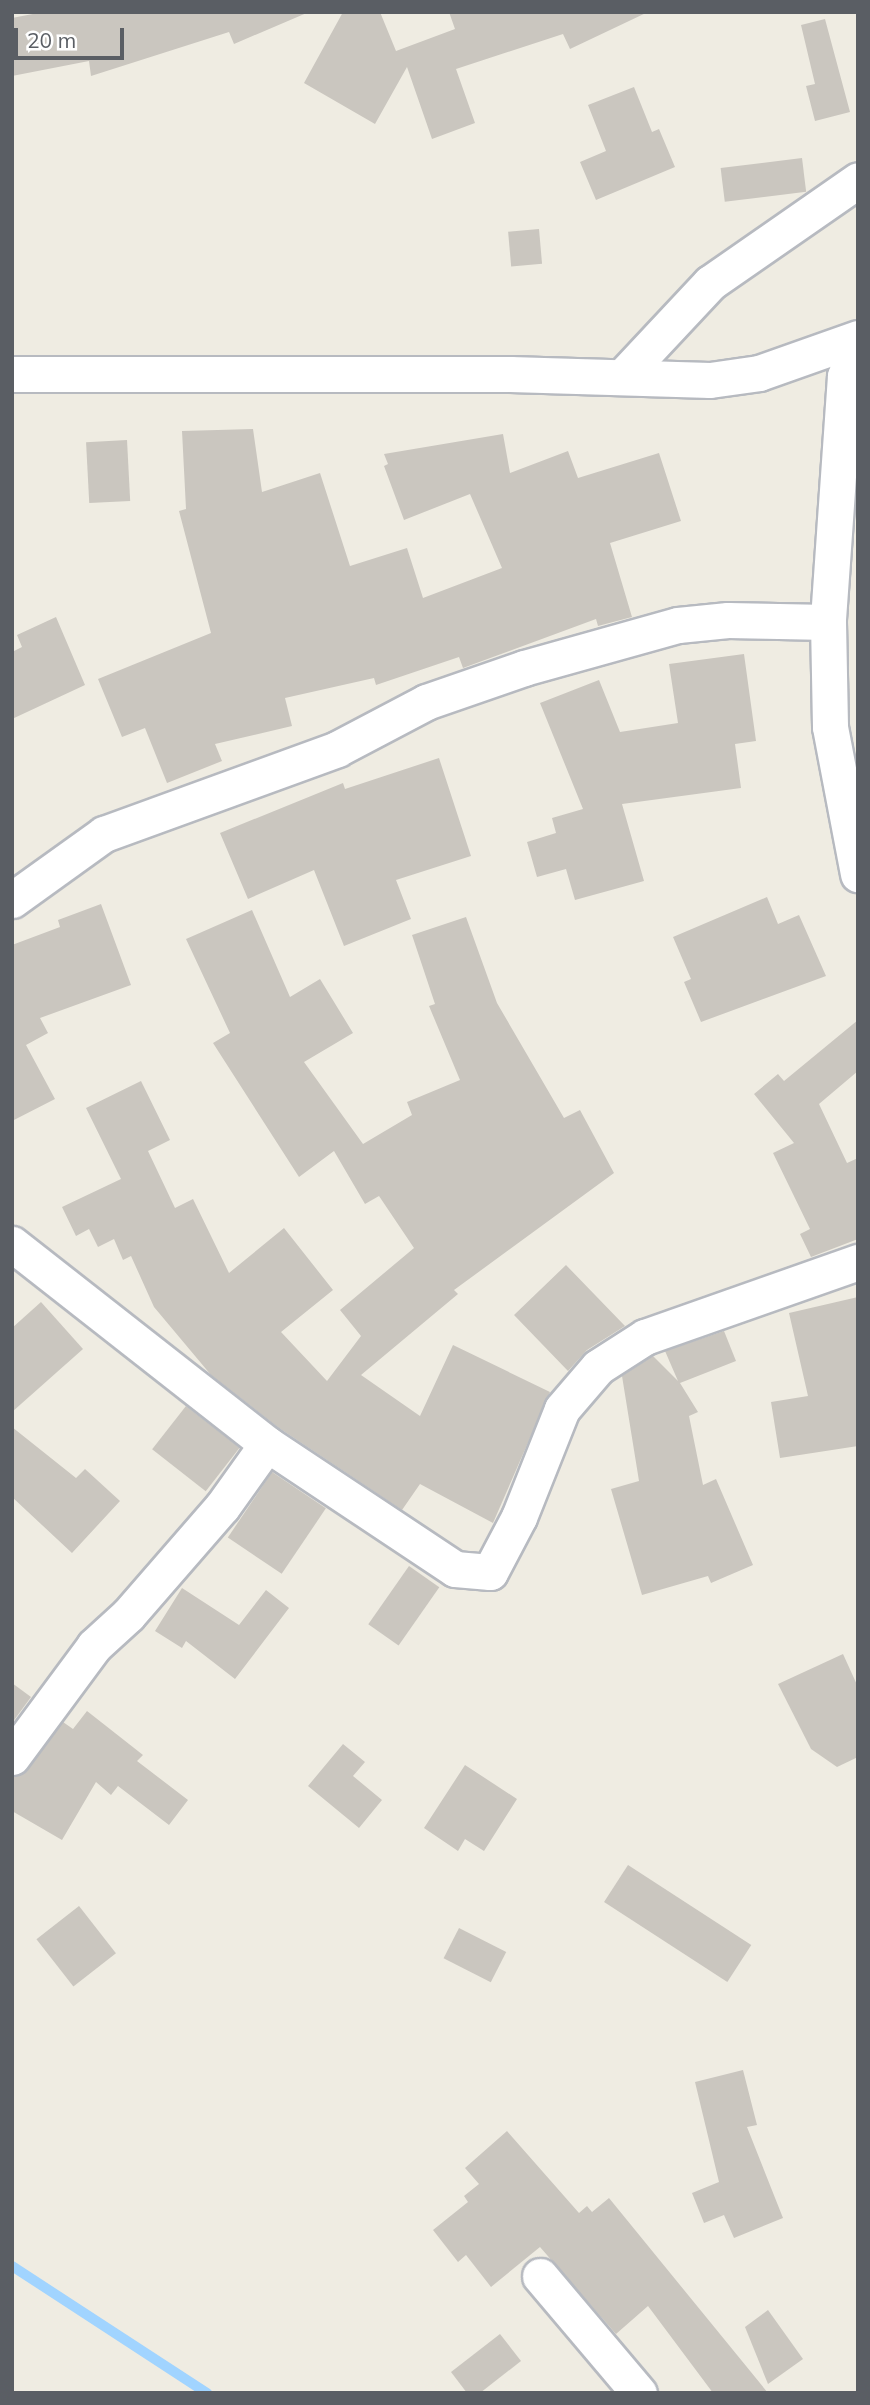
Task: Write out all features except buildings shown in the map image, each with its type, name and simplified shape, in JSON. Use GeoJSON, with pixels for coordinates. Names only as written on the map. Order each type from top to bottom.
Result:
{"type":"FeatureCollection","features":[{"type":"Feature","properties":{"kind":"street"},"geometry":{"type":"LineString","coordinates":[[624,375],[710,283],[858,180]]}},
{"type":"Feature","properties":{"kind":"street"},"geometry":{"type":"LineString","coordinates":[[12,374],[624,375],[710,380],[759,373],[858,338]]}},
{"type":"Feature","properties":{"kind":"street"},"geometry":{"type":"LineString","coordinates":[[858,344],[851,376],[828,622],[830,727],[851,818],[858,874]]}},
{"type":"Feature","properties":{"kind":"street"},"geometry":{"type":"LineString","coordinates":[[12,900],[104,834],[337,749],[426,702],[524,668],[678,625],[728,620],[828,622]]}},
{"type":"Feature","properties":{"kind":"street"},"geometry":{"type":"LineString","coordinates":[[12,1244],[267,1444],[455,1569],[490,1572],[519,1517],[562,1409],[598,1367],[645,1338],[858,1262]]}},
{"type":"Feature","properties":{"kind":"street"},"geometry":{"type":"LineString","coordinates":[[12,1757],[94,1646],[128,1615],[213,1517],[267,1444]]}},
{"type":"Feature","properties":{"kind":"street"},"geometry":{"type":"LineString","coordinates":[[540,2276],[639,2393]]}},
{"type":"Feature","properties":{"kind":"waterway"},"geometry":{"type":"LineString","coordinates":[[12,2266],[207,2393]]}}]}
